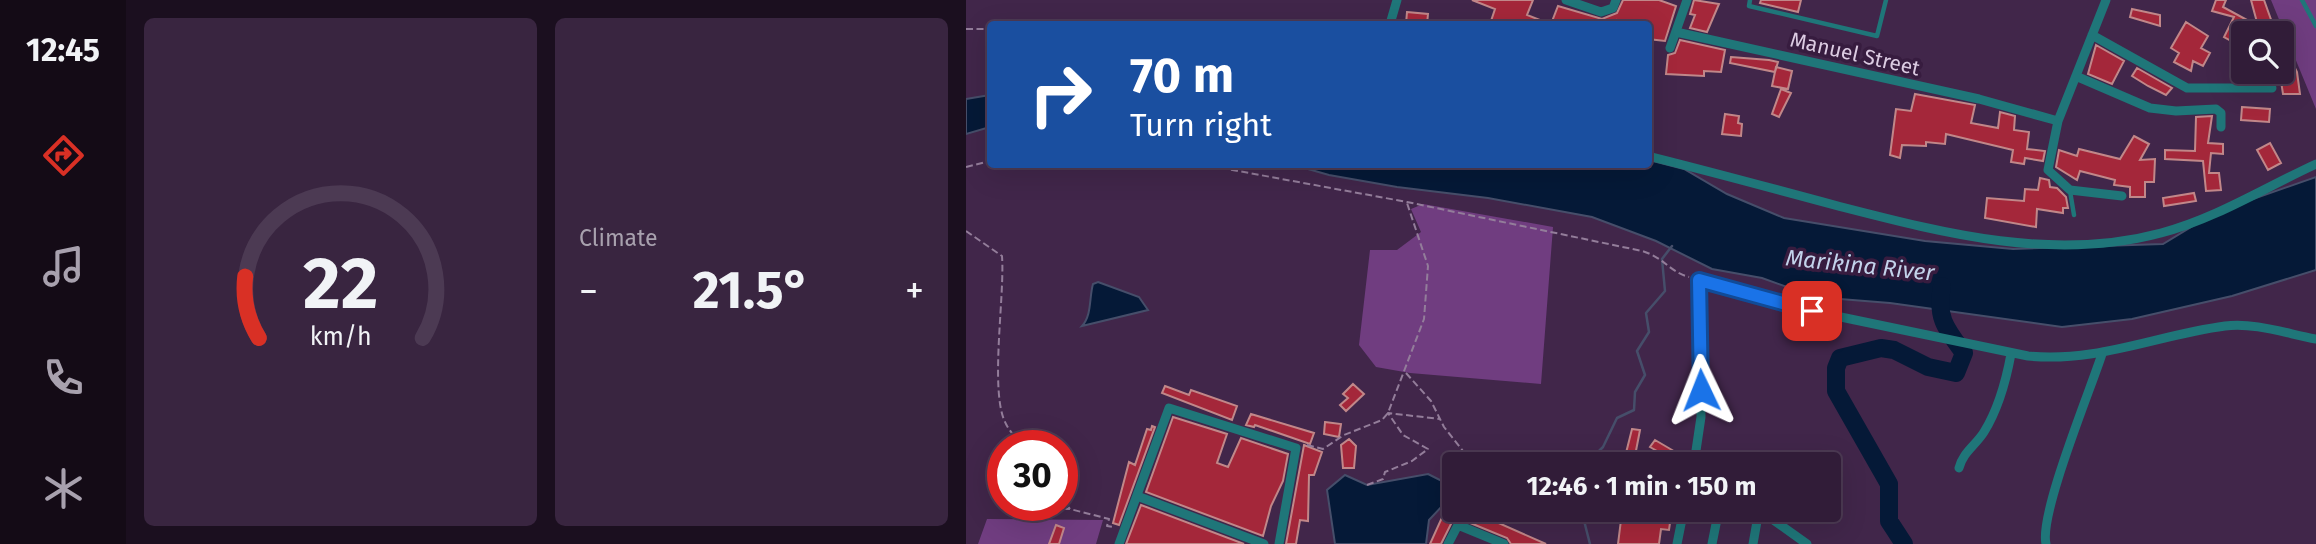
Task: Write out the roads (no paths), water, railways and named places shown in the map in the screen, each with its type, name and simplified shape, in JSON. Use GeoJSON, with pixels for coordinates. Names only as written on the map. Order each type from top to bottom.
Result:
{"type":"FeatureCollection","features":[{"type":"Feature","properties":{"kind":"street"},"geometry":{"type":"LineString","coordinates":[[1391,21],[1397,0]]}},
{"type":"Feature","properties":{"kind":"street"},"geometry":{"type":"LineString","coordinates":[[1566,0],[1601,12],[1613,8],[1616,0]]}},
{"type":"Feature","properties":{"kind":"street"},"geometry":{"type":"LineString","coordinates":[[1670,48],[1687,0]]}},
{"type":"Feature","properties":{"kind":"street"},"geometry":{"type":"LineString","coordinates":[[2106,0],[2078,77],[2058,121],[2047,166],[2055,179],[2070,190],[2122,196]]}},
{"type":"Feature","properties":{"kind":"street","name":"Manuel Street"},"geometry":{"type":"LineString","coordinates":[[1676,32],[1979,99],[2058,121]]}},
{"type":"Feature","properties":{"kind":"street"},"geometry":{"type":"LineString","coordinates":[[2092,35],[2187,88],[2272,88]]}},
{"type":"Feature","properties":{"kind":"street"},"geometry":{"type":"LineString","coordinates":[[2078,77],[2150,108],[2176,111],[2216,109],[2221,113],[2221,127]]}},
{"type":"Feature","properties":{"kind":"street"},"geometry":{"type":"LineString","coordinates":[[1652,157],[1934,231],[1990,241],[2050,245],[2121,241],[2162,233],[2316,164]]}},
{"type":"Feature","properties":{"kind":"street"},"geometry":{"type":"LineString","coordinates":[[1696,452],[1700,418],[1699,280],[1812,311],[1980,349],[2051,359],[2102,354],[2227,326],[2316,339]]}},
{"type":"Feature","properties":{"kind":"street"},"geometry":{"type":"LineString","coordinates":[[1959,468],[1961,459],[1983,433],[1999,402],[2011,354]]}},
{"type":"Feature","properties":{"kind":"street"},"geometry":{"type":"LineString","coordinates":[[2046,544],[2044,535],[2051,502],[2102,354]]}},
{"type":"Feature","properties":{"kind":"street"},"geometry":{"type":"LineString","coordinates":[[1119,544],[1169,408],[1296,448],[1279,544]]}},
{"type":"Feature","properties":{"kind":"street"},"geometry":{"type":"LineString","coordinates":[[1137,496],[1264,544]]}},
{"type":"Feature","properties":{"kind":"street"},"geometry":{"type":"LineString","coordinates":[[1677,544],[1681,522]]}},
{"type":"Feature","properties":{"kind":"street"},"geometry":{"type":"LineString","coordinates":[[1712,544],[1716,522]]}},
{"type":"Feature","properties":{"kind":"street"},"geometry":{"type":"LineString","coordinates":[[1753,544],[1756,522]]}},
{"type":"Feature","properties":{"kind":"street"},"geometry":{"type":"LineString","coordinates":[[1776,522],[1807,544]]}},
{"type":"Feature","properties":{"kind":"street"},"geometry":{"type":"LineString","coordinates":[[1448,544],[1458,524],[1504,544]]}},
{"type":"Feature","properties":{"kind":"street"},"geometry":{"type":"LineString","coordinates":[[1791,544],[1793,533]]}},
{"type":"Feature","properties":{"kind":"lane"},"geometry":{"type":"LineString","coordinates":[[1750,0],[1749,6],[1877,37],[1886,0]]}},
{"type":"Feature","properties":{"kind":"lane"},"geometry":{"type":"LineString","coordinates":[[2302,0],[2316,26]]}},
{"type":"Feature","properties":{"kind":"lane"},"geometry":{"type":"LineString","coordinates":[[2307,9],[2316,5]]}},
{"type":"Feature","properties":{"kind":"lane"},"geometry":{"type":"LineString","coordinates":[[2070,190],[2074,215]]}},
{"type":"Feature","properties":{"kind":"water"},"geometry":{"type":"Polygon","coordinates":[[[987,96],[987,128],[966,134],[966,99],[987,96]]]}},
{"type":"Feature","properties":{"kind":"water","name":"Marikina River"},"geometry":{"type":"Polygon","coordinates":[[[1652,161],[1684,169],[1727,194],[1784,218],[1925,241],[2013,249],[2163,244],[2216,212],[2316,177],[2316,270],[2232,296],[2132,319],[2062,327],[1890,303],[1815,297],[1762,278],[1712,269],[1656,241],[1592,217],[1488,198],[1397,187],[1304,168],[1652,168],[1652,161]]]}},
{"type":"Feature","properties":{"kind":"water"},"geometry":{"type":"Polygon","coordinates":[[[1098,282],[1139,297],[1148,310],[1082,326],[1089,312],[1093,284],[1098,282]]]}},
{"type":"Feature","properties":{"kind":"water"},"geometry":{"type":"Polygon","coordinates":[[[1428,474],[1442,481],[1442,506],[1429,520],[1426,544],[1335,544],[1327,490],[1345,475],[1367,485],[1428,474]]]}},
{"type":"Feature","properties":{"kind":"waterway"},"geometry":{"type":"LineString","coordinates":[[1598,452],[1617,418],[1634,410],[1635,392],[1645,375],[1637,351],[1649,332],[1646,313],[1665,291],[1662,259],[1672,246]]}},
{"type":"Feature","properties":{"kind":"waterway","name":"Marikina River"},"geometry":{"type":"LineString","coordinates":[[1904,544],[1889,521],[1889,484],[1836,391],[1836,368],[1840,358],[1881,348],[1894,350],[1928,367],[1956,373],[1964,353],[1944,322],[1940,307],[1942,286]]}},
{"type":"Feature","properties":{"kind":"waterway"},"geometry":{"type":"LineString","coordinates":[[1584,522],[1590,544]]}}]}
